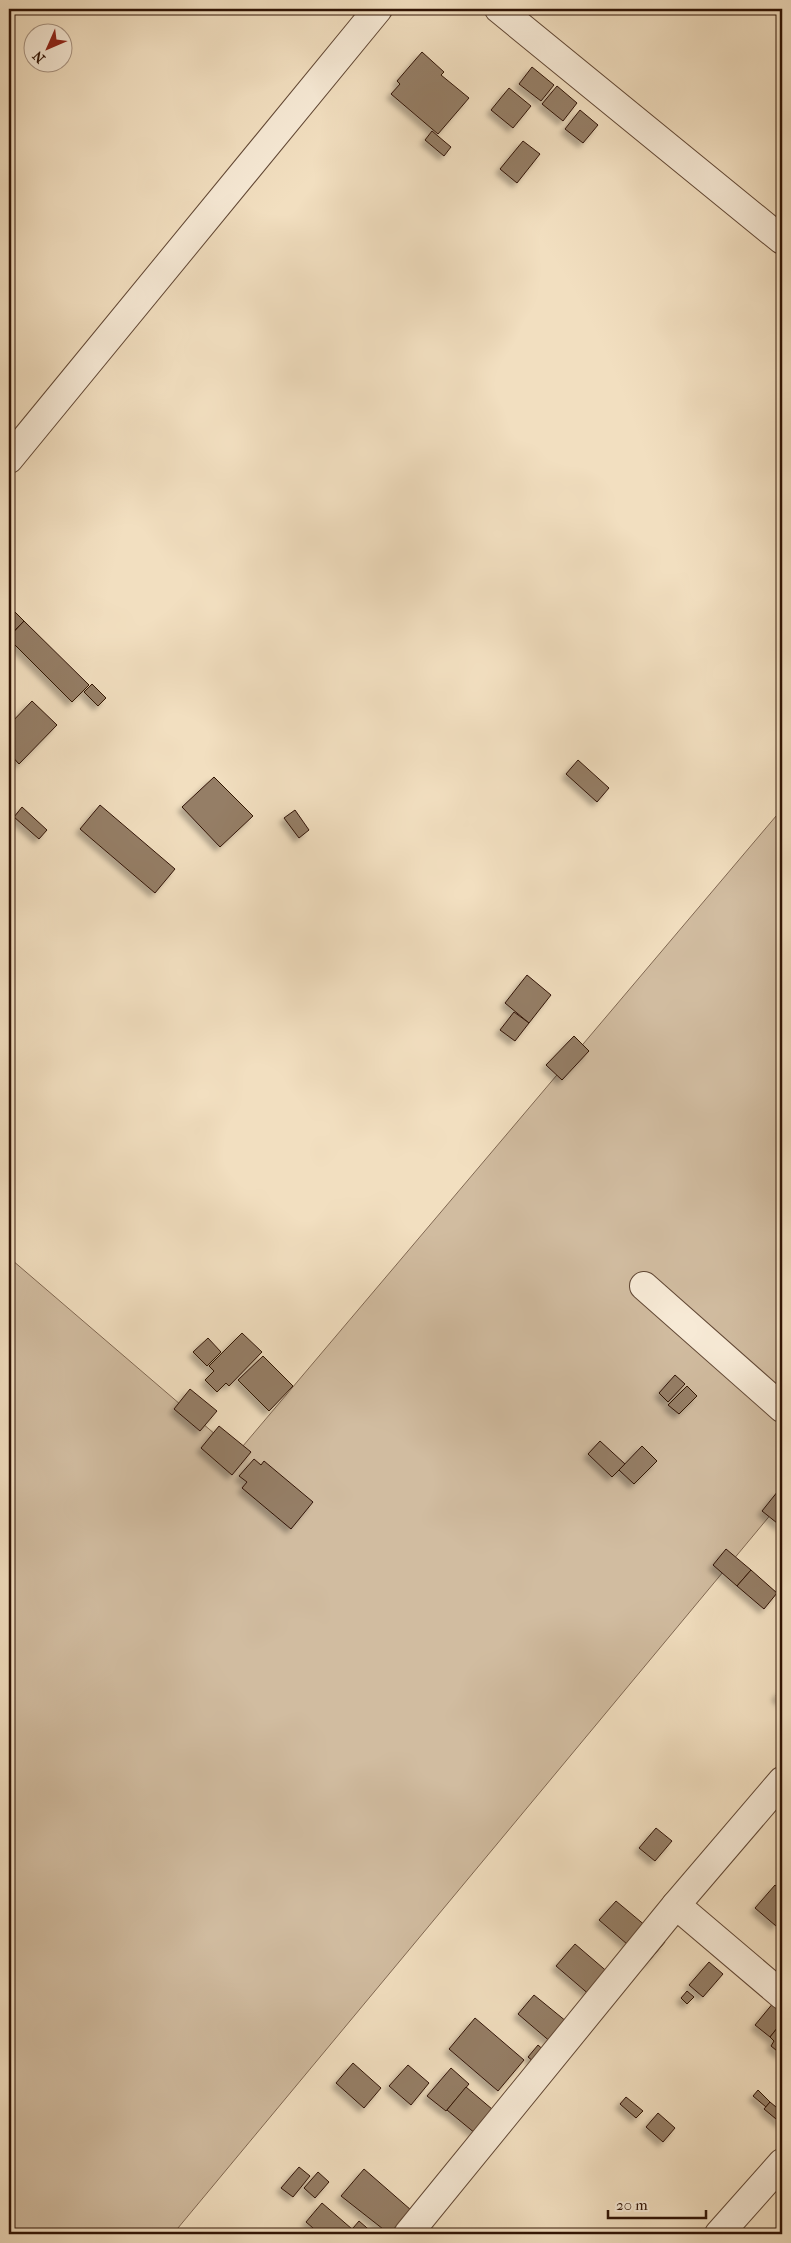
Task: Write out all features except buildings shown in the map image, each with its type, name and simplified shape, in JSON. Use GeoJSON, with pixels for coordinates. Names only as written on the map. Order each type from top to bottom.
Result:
{"type":"FeatureCollection","features":[{"type":"Feature","properties":{"kind":"street"},"geometry":{"type":"LineString","coordinates":[[9,459],[378,9]]}},
{"type":"Feature","properties":{"kind":"street"},"geometry":{"type":"LineString","coordinates":[[499,9],[782,240]]}},
{"type":"Feature","properties":{"kind":"street"},"geometry":{"type":"LineString","coordinates":[[644,1286],[782,1408]]}},
{"type":"Feature","properties":{"kind":"street"},"geometry":{"type":"LineString","coordinates":[[408,2234],[676,1905],[782,1781]]}},
{"type":"Feature","properties":{"kind":"street"},"geometry":{"type":"LineString","coordinates":[[676,1905],[782,1995]]}},
{"type":"Feature","properties":{"kind":"street"},"geometry":{"type":"LineString","coordinates":[[719,2234],[782,2163]]}},
{"type":"Feature","properties":{"kind":"shaded area"},"geometry":{"type":"Polygon","coordinates":[[[782,809],[782,1501],[173,2234],[9,2234],[9,1264],[12,1260],[237,1453],[782,809]]]}}]}
